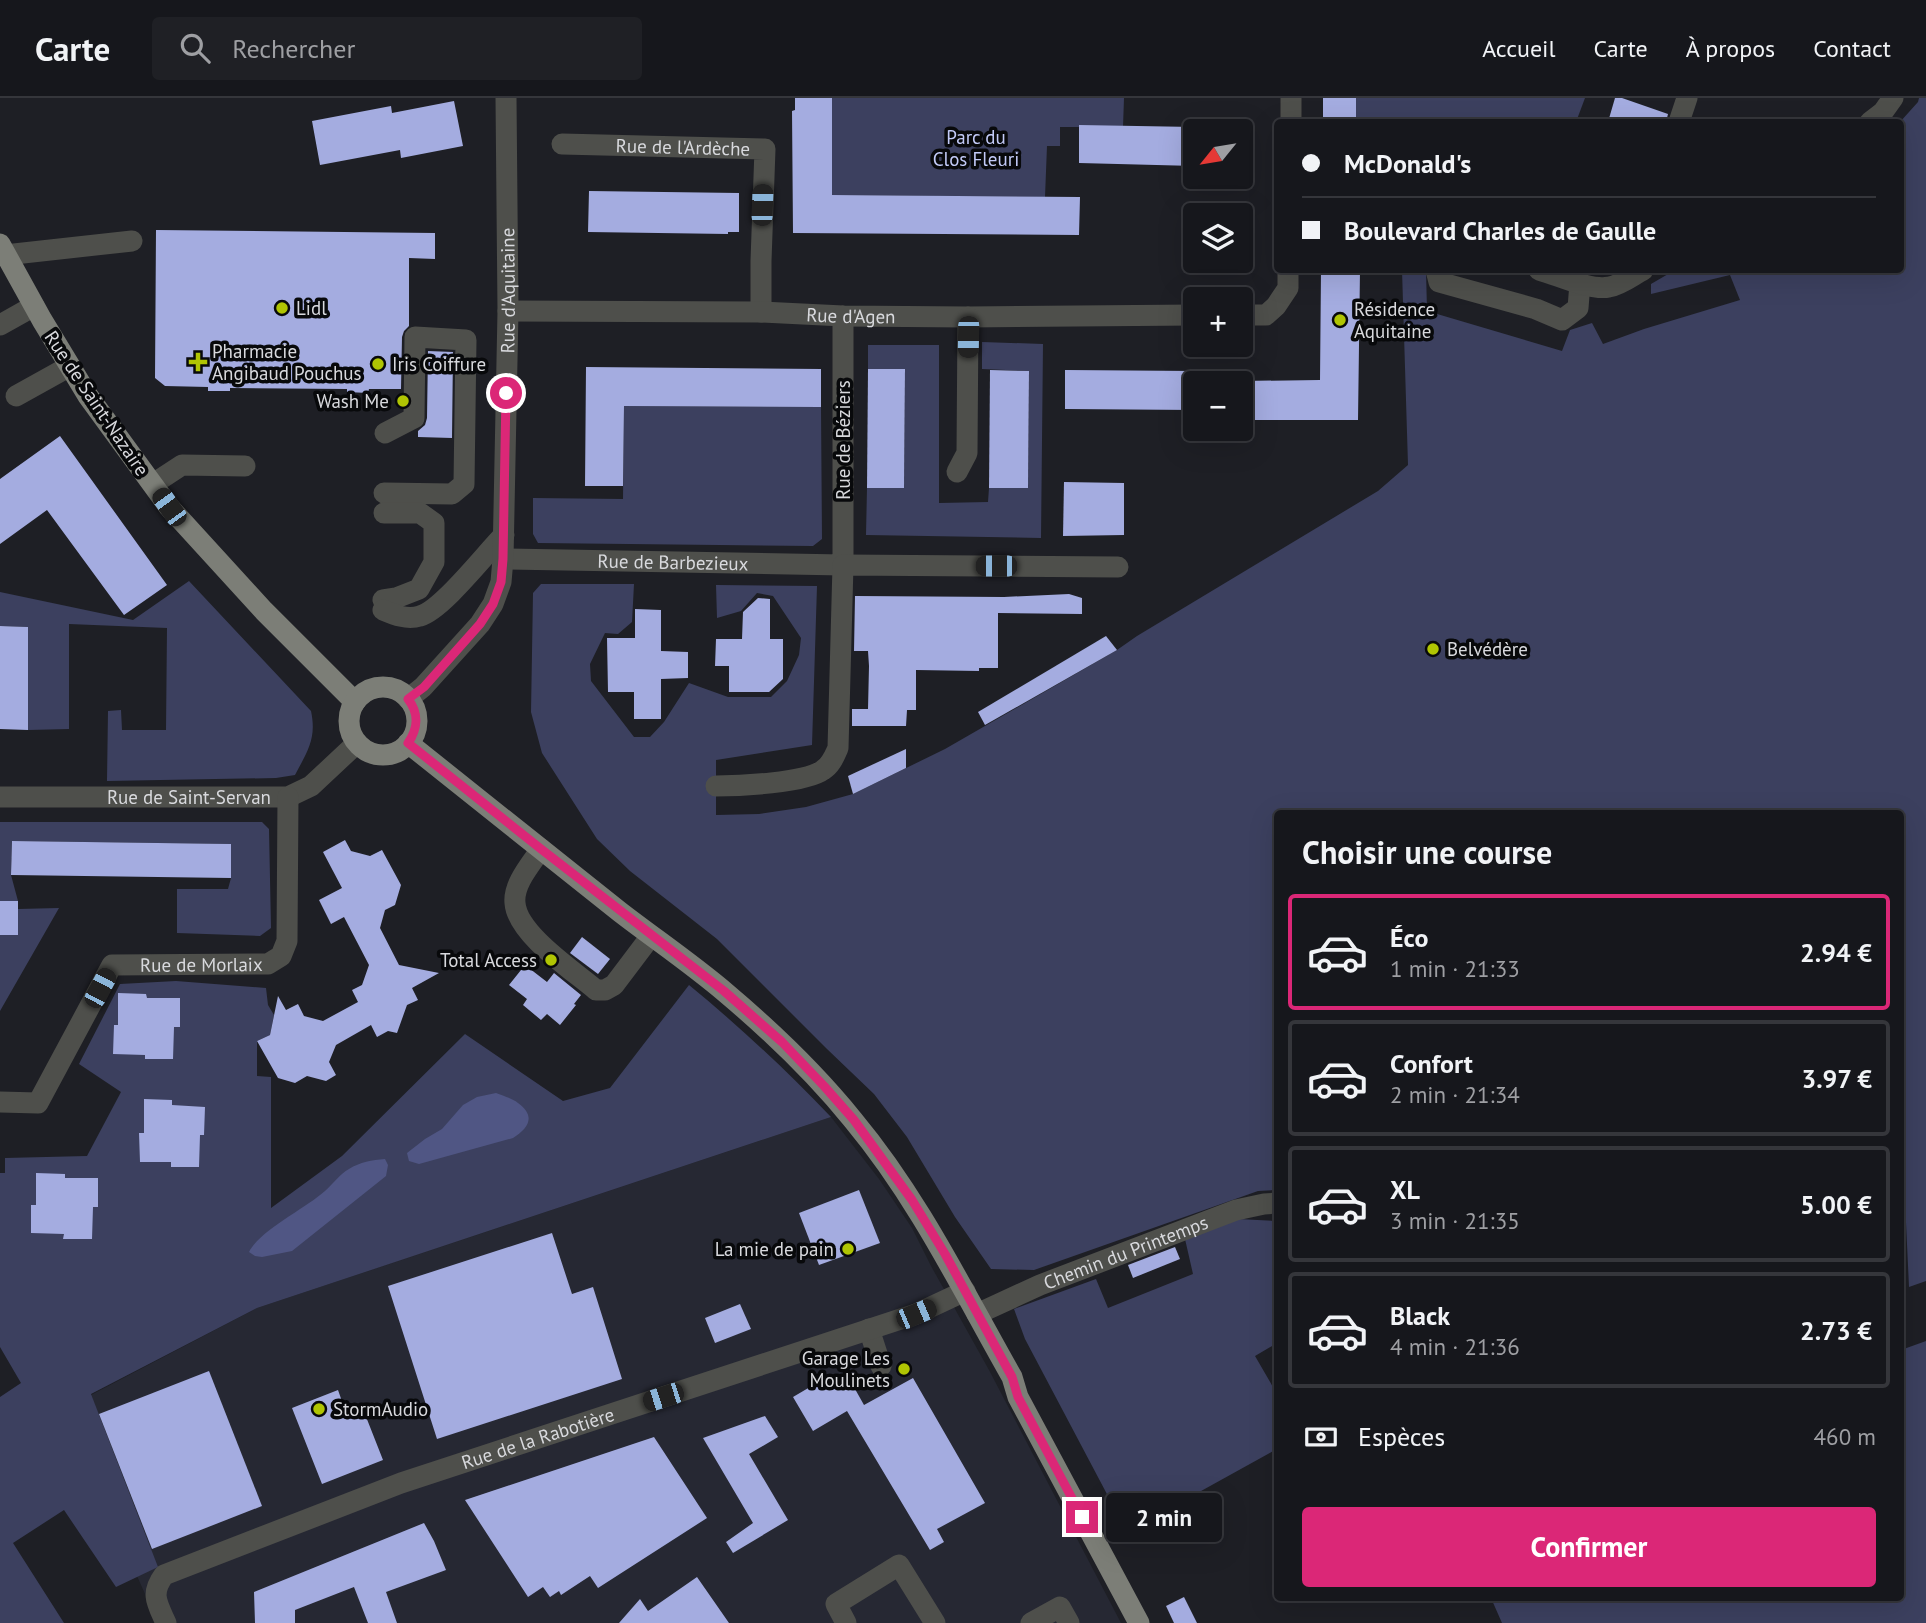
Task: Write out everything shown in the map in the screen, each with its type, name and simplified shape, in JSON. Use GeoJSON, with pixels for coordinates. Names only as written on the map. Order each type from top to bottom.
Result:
{"type":"FeatureCollection","features":[{"type":"Feature","properties":{"kind":"main road","name":"Rue de Saint-Nazaire"},"geometry":{"type":"LineString","coordinates":[[3,249],[88,396],[169,507],[264,611],[355,702]]}},
{"type":"Feature","properties":{"kind":"main road"},"geometry":{"type":"LineString","coordinates":[[385,687],[398,691],[408,699],[416,719],[415,729],[408,743],[398,751],[379,755],[367,751],[357,743],[349,720],[351,710],[360,696],[371,689],[385,687]]}},
{"type":"Feature","properties":{"kind":"main road"},"geometry":{"type":"LineString","coordinates":[[408,743],[724,991],[782,1042],[862,1130],[940,1245],[1012,1377],[1018,1397],[1139,1623]]}},
{"type":"Feature","properties":{"kind":"street","name":"Rue d'Aquitaine"},"geometry":{"type":"LineString","coordinates":[[408,699],[424,687],[480,624],[493,604],[501,582],[508,311],[506,98]]}},
{"type":"Feature","properties":{"kind":"street"},"geometry":{"type":"LineString","coordinates":[[1291,98],[1291,119]]}},
{"type":"Feature","properties":{"kind":"street"},"geometry":{"type":"LineString","coordinates":[[1680,119],[1687,98]]}},
{"type":"Feature","properties":{"kind":"street"},"geometry":{"type":"LineString","coordinates":[[1874,119],[1893,98]]}},
{"type":"Feature","properties":{"kind":"street","name":"Rue de l'Ardèche"},"geometry":{"type":"LineString","coordinates":[[562,144],[765,149],[761,312]]}},
{"type":"Feature","properties":{"kind":"street"},"geometry":{"type":"LineString","coordinates":[[3,249],[132,241]]}},
{"type":"Feature","properties":{"kind":"street"},"geometry":{"type":"LineString","coordinates":[[1253,316],[1266,316],[1276,306],[1288,288],[1288,273]]}},
{"type":"Feature","properties":{"kind":"street"},"geometry":{"type":"LineString","coordinates":[[1437,273],[1439,282],[1536,309],[1562,320],[1578,308],[1580,283]]}},
{"type":"Feature","properties":{"kind":"street"},"geometry":{"type":"LineString","coordinates":[[1548,273],[1593,287],[1606,288],[1634,273]]}},
{"type":"Feature","properties":{"kind":"street"},"geometry":{"type":"LineString","coordinates":[[0,325],[34,306]]}},
{"type":"Feature","properties":{"kind":"street","name":"Rue d'Agen"},"geometry":{"type":"LineString","coordinates":[[508,311],[761,312],[968,317],[1183,316]]}},
{"type":"Feature","properties":{"kind":"street","name":"Rue de Béziers"},"geometry":{"type":"LineString","coordinates":[[716,786],[757,785],[821,772],[832,761],[838,748],[843,565],[843,316]]}},
{"type":"Feature","properties":{"kind":"street"},"geometry":{"type":"LineString","coordinates":[[957,472],[967,453],[968,317]]}},
{"type":"Feature","properties":{"kind":"street"},"geometry":{"type":"LineString","coordinates":[[385,433],[414,418],[415,337],[466,340],[464,484],[452,494],[384,503],[420,513],[434,523],[434,562],[419,589],[383,605],[398,616],[426,614],[449,595],[504,535]]}},
{"type":"Feature","properties":{"kind":"street"},"geometry":{"type":"LineString","coordinates":[[16,396],[70,366]]}},
{"type":"Feature","properties":{"kind":"street"},"geometry":{"type":"LineString","coordinates":[[153,484],[181,465],[245,466]]}},
{"type":"Feature","properties":{"kind":"street","name":"Rue de Barbezieux"},"geometry":{"type":"LineString","coordinates":[[503,559],[1118,567]]}},
{"type":"Feature","properties":{"kind":"street","name":"Rue de Saint-Servan"},"geometry":{"type":"LineString","coordinates":[[0,797],[288,797],[311,786],[357,743]]}},
{"type":"Feature","properties":{"kind":"street","name":"Rue de Morlaix"},"geometry":{"type":"LineString","coordinates":[[0,1102],[38,1103],[112,965],[268,964],[281,956],[287,941],[288,797]]}},
{"type":"Feature","properties":{"kind":"street"},"geometry":{"type":"LineString","coordinates":[[541,849],[519,884],[515,903],[519,917],[540,944],[596,990],[606,990],[614,985],[651,936]]}},
{"type":"Feature","properties":{"kind":"street","name":"Chemin du Printemps"},"geometry":{"type":"LineString","coordinates":[[977,1314],[1040,1285],[1236,1210],[1274,1203]]}},
{"type":"Feature","properties":{"kind":"street","name":"Rue de la Rabotière"},"geometry":{"type":"LineString","coordinates":[[166,1623],[155,1600],[157,1585],[164,1575],[401,1483],[916,1314],[965,1291]]}},
{"type":"Feature","properties":{"kind":"street"},"geometry":{"type":"LineString","coordinates":[[869,1329],[881,1366]]}},
{"type":"Feature","properties":{"kind":"street"},"geometry":{"type":"LineString","coordinates":[[846,1623],[836,1604],[899,1565],[935,1623]]}},
{"type":"Feature","properties":{"kind":"street"},"geometry":{"type":"LineString","coordinates":[[1031,1623],[1060,1607],[1069,1623]]}},
{"type":"Feature","properties":{"kind":"shaded area"},"geometry":{"type":"Polygon","coordinates":[[[496,1093],[516,1101],[527,1113],[528,1122],[519,1134],[513,1138],[419,1164],[409,1161],[407,1153],[442,1129],[463,1105],[477,1097],[496,1093]]]}},
{"type":"Feature","properties":{"kind":"shaded area"},"geometry":{"type":"Polygon","coordinates":[[[831,1117],[879,1179],[912,1228],[1121,1623],[158,1623],[137,1576],[157,1567],[91,1395],[257,1308],[831,1117]]]}},
{"type":"Feature","properties":{"kind":"shaded area"},"geometry":{"type":"Polygon","coordinates":[[[385,1159],[388,1165],[386,1176],[292,1251],[262,1257],[249,1252],[262,1236],[317,1198],[346,1171],[362,1163],[385,1159]]]}},
{"type":"Feature","properties":{"kind":"green space","name":"Parc du Clos Fleuri"},"geometry":{"type":"Polygon","coordinates":[[[832,98],[1124,98],[1123,127],[1060,127],[1060,146],[1047,146],[1045,197],[829,195],[832,186],[832,98]]]}},
{"type":"Feature","properties":{"kind":"green space"},"geometry":{"type":"Polygon","coordinates":[[[1356,98],[1585,98],[1577,119],[1356,119],[1356,98]]]}},
{"type":"Feature","properties":{"kind":"green space"},"geometry":{"type":"Polygon","coordinates":[[[1919,98],[1926,98],[1926,1281],[1909,1287],[1904,1179],[1904,810],[1274,810],[1274,1190],[1258,1191],[1034,1270],[991,1269],[955,1217],[907,1137],[874,1094],[717,939],[630,871],[597,839],[542,753],[531,712],[533,593],[541,584],[634,584],[632,622],[618,634],[605,633],[590,664],[591,681],[634,737],[650,737],[664,722],[689,683],[728,697],[771,697],[787,681],[799,655],[801,638],[773,596],[757,593],[741,611],[717,618],[716,585],[817,586],[812,745],[716,760],[716,815],[759,814],[806,807],[853,794],[945,749],[1117,650],[1378,491],[1408,465],[1402,273],[1426,273],[1427,311],[1562,351],[1570,330],[1592,323],[1603,344],[1740,300],[1730,275],[1651,294],[1651,284],[1670,273],[1904,273],[1903,119],[1919,98]]]}},
{"type":"Feature","properties":{"kind":"green space"},"geometry":{"type":"Polygon","coordinates":[[[982,342],[1043,344],[1041,538],[866,535],[867,488],[904,487],[905,370],[868,369],[868,345],[939,345],[939,503],[988,502],[989,488],[1028,488],[1029,371],[982,369],[982,342]]]}},
{"type":"Feature","properties":{"kind":"green space"},"geometry":{"type":"Polygon","coordinates":[[[624,406],[821,407],[822,539],[813,546],[538,543],[533,534],[533,498],[623,499],[624,406]]]}},
{"type":"Feature","properties":{"kind":"green space"},"geometry":{"type":"Polygon","coordinates":[[[189,581],[311,711],[312,737],[295,775],[276,778],[107,781],[108,711],[121,710],[122,730],[166,730],[167,628],[69,624],[69,729],[28,730],[28,627],[0,626],[0,592],[133,620],[189,581]]]}},
{"type":"Feature","properties":{"kind":"green space"},"geometry":{"type":"Polygon","coordinates":[[[0,822],[262,822],[269,829],[271,928],[260,936],[177,933],[177,889],[228,889],[231,878],[230,844],[12,841],[11,875],[18,901],[0,901],[0,822]]]}},
{"type":"Feature","properties":{"kind":"green space"},"geometry":{"type":"Polygon","coordinates":[[[59,908],[0,1011],[0,935],[18,935],[18,909],[59,908]]]}},
{"type":"Feature","properties":{"kind":"green space"},"geometry":{"type":"Polygon","coordinates":[[[176,981],[266,988],[268,1005],[274,1015],[270,1035],[257,1041],[257,1076],[271,1077],[271,1208],[342,1156],[465,1034],[563,1101],[610,1088],[689,985],[762,1049],[831,1117],[257,1308],[91,1394],[158,1567],[116,1587],[64,1510],[13,1543],[64,1623],[0,1623],[0,1397],[21,1383],[0,1347],[0,1173],[5,1173],[5,1158],[87,1156],[121,1092],[79,1064],[120,984],[176,981]]]}},
{"type":"Feature","properties":{"kind":"green space"},"geometry":{"type":"Polygon","coordinates":[[[1238,1219],[1274,1221],[1274,1345],[1255,1356],[1274,1389],[1274,1451],[1127,1532],[1025,1339],[1014,1309],[1096,1279],[1108,1308],[1193,1274],[1185,1239],[1238,1219]]]}},
{"type":"Feature","properties":{"kind":"green space"},"geometry":{"type":"Polygon","coordinates":[[[1926,1341],[1926,1623],[1502,1623],[1492,1601],[1904,1601],[1904,1349],[1926,1341]]]}},
{"type":"Feature","properties":{"kind":"building"},"geometry":{"type":"Polygon","coordinates":[[[795,98],[832,98],[832,195],[1080,197],[1079,235],[793,233],[792,111],[795,110],[795,98]]]}},
{"type":"Feature","properties":{"kind":"building"},"geometry":{"type":"Polygon","coordinates":[[[1323,98],[1356,98],[1356,119],[1323,119],[1323,98]]]}},
{"type":"Feature","properties":{"kind":"building"},"geometry":{"type":"Polygon","coordinates":[[[1615,98],[1668,114],[1667,119],[1609,119],[1615,98]]]}},
{"type":"Feature","properties":{"kind":"building"},"geometry":{"type":"Polygon","coordinates":[[[454,101],[463,146],[401,158],[400,150],[320,165],[312,121],[391,106],[392,113],[454,101]]]}},
{"type":"Feature","properties":{"kind":"building"},"geometry":{"type":"Polygon","coordinates":[[[1079,125],[1183,127],[1183,166],[1079,163],[1079,125]]]}},
{"type":"Feature","properties":{"kind":"building"},"geometry":{"type":"Polygon","coordinates":[[[589,191],[739,193],[739,232],[588,232],[589,191]]]}},
{"type":"Feature","properties":{"kind":"building","name":"Lidl"},"geometry":{"type":"Polygon","coordinates":[[[156,230],[435,233],[435,259],[409,258],[409,326],[402,337],[401,389],[369,389],[368,393],[347,392],[347,389],[230,388],[230,391],[208,391],[208,387],[165,386],[155,378],[156,230]]]}},
{"type":"Feature","properties":{"kind":"building"},"geometry":{"type":"Polygon","coordinates":[[[1321,273],[1360,273],[1358,420],[1253,420],[1253,381],[1320,380],[1321,273]]]}},
{"type":"Feature","properties":{"kind":"building"},"geometry":{"type":"Polygon","coordinates":[[[428,351],[453,352],[452,438],[418,437],[418,431],[425,425],[427,418],[428,351]]]}},
{"type":"Feature","properties":{"kind":"building"},"geometry":{"type":"Polygon","coordinates":[[[586,367],[821,369],[821,407],[624,406],[623,486],[585,486],[586,367]]]}},
{"type":"Feature","properties":{"kind":"building"},"geometry":{"type":"Polygon","coordinates":[[[868,369],[905,369],[904,488],[867,488],[868,369]]]}},
{"type":"Feature","properties":{"kind":"building"},"geometry":{"type":"Polygon","coordinates":[[[990,370],[1029,371],[1028,488],[989,488],[990,370]]]}},
{"type":"Feature","properties":{"kind":"building"},"geometry":{"type":"Polygon","coordinates":[[[1065,370],[1195,371],[1183,371],[1183,410],[1065,409],[1065,370]]]}},
{"type":"Feature","properties":{"kind":"building"},"geometry":{"type":"Polygon","coordinates":[[[60,436],[167,585],[124,615],[47,510],[0,544],[0,479],[60,436]]]}},
{"type":"Feature","properties":{"kind":"building"},"geometry":{"type":"Polygon","coordinates":[[[1064,482],[1124,483],[1124,535],[1063,536],[1064,482]]]}},
{"type":"Feature","properties":{"kind":"building"},"geometry":{"type":"Polygon","coordinates":[[[1069,594],[1082,598],[1082,614],[998,613],[998,668],[979,668],[979,671],[916,670],[916,710],[907,710],[906,726],[852,726],[852,709],[868,709],[869,666],[868,651],[854,651],[855,596],[1004,597],[1069,594]]]}},
{"type":"Feature","properties":{"kind":"building"},"geometry":{"type":"Polygon","coordinates":[[[758,598],[770,599],[770,639],[783,639],[783,679],[769,692],[729,692],[729,666],[715,666],[716,639],[742,639],[743,612],[758,598]]]}},
{"type":"Feature","properties":{"kind":"building"},"geometry":{"type":"Polygon","coordinates":[[[635,609],[661,610],[661,651],[688,652],[688,678],[661,679],[661,719],[634,719],[634,692],[608,692],[607,638],[635,638],[635,609]]]}},
{"type":"Feature","properties":{"kind":"building"},"geometry":{"type":"Polygon","coordinates":[[[0,626],[28,627],[28,730],[0,729],[0,626]]]}},
{"type":"Feature","properties":{"kind":"building"},"geometry":{"type":"Polygon","coordinates":[[[1106,636],[1117,650],[985,725],[978,712],[1106,636]]]}},
{"type":"Feature","properties":{"kind":"building"},"geometry":{"type":"Polygon","coordinates":[[[906,749],[906,768],[853,794],[848,776],[906,749]]]}},
{"type":"Feature","properties":{"kind":"building"},"geometry":{"type":"Polygon","coordinates":[[[345,840],[351,851],[370,856],[382,850],[401,885],[395,905],[385,910],[380,928],[399,965],[439,973],[412,988],[418,1000],[407,1005],[397,1033],[388,1031],[377,1037],[371,1025],[336,1045],[329,1062],[336,1075],[326,1081],[307,1076],[295,1083],[278,1078],[257,1041],[270,1035],[278,996],[286,1010],[298,1004],[304,1016],[323,1021],[358,1002],[352,990],[362,985],[369,965],[344,917],[331,924],[319,900],[342,888],[323,852],[345,840]]]}},
{"type":"Feature","properties":{"kind":"building"},"geometry":{"type":"Polygon","coordinates":[[[12,841],[231,844],[231,878],[11,875],[12,841]]]}},
{"type":"Feature","properties":{"kind":"building"},"geometry":{"type":"Polygon","coordinates":[[[0,901],[18,901],[18,935],[0,935],[0,901]]]}},
{"type":"Feature","properties":{"kind":"building"},"geometry":{"type":"Polygon","coordinates":[[[582,937],[610,959],[598,974],[570,953],[582,937]]]}},
{"type":"Feature","properties":{"kind":"building"},"geometry":{"type":"Polygon","coordinates":[[[525,965],[547,982],[554,973],[581,995],[560,1025],[547,1014],[541,1020],[523,1005],[527,999],[509,985],[525,965]]]}},
{"type":"Feature","properties":{"kind":"building"},"geometry":{"type":"Polygon","coordinates":[[[118,993],[146,994],[147,998],[180,998],[180,1027],[174,1027],[173,1059],[145,1059],[145,1055],[113,1054],[114,1025],[118,1025],[118,993]]]}},
{"type":"Feature","properties":{"kind":"building"},"geometry":{"type":"Polygon","coordinates":[[[144,1099],[172,1100],[172,1105],[205,1107],[204,1135],[200,1135],[199,1167],[171,1167],[171,1162],[140,1162],[139,1133],[144,1133],[144,1099]]]}},
{"type":"Feature","properties":{"kind":"building"},"geometry":{"type":"Polygon","coordinates":[[[36,1173],[65,1174],[65,1178],[98,1178],[98,1207],[93,1207],[92,1239],[63,1239],[64,1234],[31,1233],[31,1205],[36,1205],[36,1173]]]}},
{"type":"Feature","properties":{"kind":"building"},"geometry":{"type":"Polygon","coordinates":[[[859,1190],[880,1243],[819,1265],[799,1213],[859,1190]]]}},
{"type":"Feature","properties":{"kind":"building"},"geometry":{"type":"Polygon","coordinates":[[[552,1233],[572,1294],[593,1287],[622,1379],[437,1439],[388,1286],[552,1233]]]}},
{"type":"Feature","properties":{"kind":"building"},"geometry":{"type":"Polygon","coordinates":[[[1175,1247],[1180,1259],[1133,1278],[1128,1265],[1175,1247]]]}},
{"type":"Feature","properties":{"kind":"building"},"geometry":{"type":"Polygon","coordinates":[[[740,1304],[751,1329],[715,1343],[705,1318],[740,1304]]]}},
{"type":"Feature","properties":{"kind":"building"},"geometry":{"type":"Polygon","coordinates":[[[209,1371],[262,1506],[152,1549],[99,1414],[209,1371]]]}},
{"type":"Feature","properties":{"kind":"building"},"geometry":{"type":"Polygon","coordinates":[[[846,1373],[864,1405],[913,1378],[985,1503],[937,1529],[944,1542],[930,1550],[847,1411],[813,1431],[793,1397],[827,1377],[830,1382],[846,1373]]]}},
{"type":"Feature","properties":{"kind":"building"},"geometry":{"type":"Polygon","coordinates":[[[338,1390],[345,1410],[361,1404],[383,1460],[322,1484],[292,1408],[338,1390]]]}},
{"type":"Feature","properties":{"kind":"building"},"geometry":{"type":"Polygon","coordinates":[[[765,1416],[778,1437],[749,1454],[788,1520],[733,1553],[726,1542],[753,1523],[703,1438],[765,1416]]]}},
{"type":"Feature","properties":{"kind":"building"},"geometry":{"type":"Polygon","coordinates":[[[654,1437],[707,1518],[598,1588],[590,1576],[561,1595],[559,1591],[550,1597],[543,1587],[528,1597],[465,1500],[654,1437]]]}},
{"type":"Feature","properties":{"kind":"building"},"geometry":{"type":"Polygon","coordinates":[[[424,1523],[446,1570],[386,1592],[397,1623],[368,1623],[354,1587],[295,1610],[295,1623],[255,1623],[254,1592],[424,1523]]]}},
{"type":"Feature","properties":{"kind":"building"},"geometry":{"type":"Polygon","coordinates":[[[697,1577],[729,1623],[619,1623],[640,1599],[648,1611],[697,1577]]]}},
{"type":"Feature","properties":{"kind":"building"},"geometry":{"type":"Polygon","coordinates":[[[1184,1597],[1197,1623],[1174,1623],[1166,1606],[1184,1597]]]}},
{"type":"Feature","properties":{"kind":"place","name":"Lidl"},"geometry":{"type":"Point","coordinates":[282,308]}},
{"type":"Feature","properties":{"kind":"place","name":"Résidence Aquitaine"},"geometry":{"type":"Point","coordinates":[1340,320]}},
{"type":"Feature","properties":{"kind":"place","name":"Pharmacie Angibaud Pouchus"},"geometry":{"type":"Point","coordinates":[198,362]}},
{"type":"Feature","properties":{"kind":"place","name":"Iris Coiffure"},"geometry":{"type":"Point","coordinates":[378,364]}},
{"type":"Feature","properties":{"kind":"place","name":"Wash Me"},"geometry":{"type":"Point","coordinates":[403,401]}},
{"type":"Feature","properties":{"kind":"place","name":"Belvédère"},"geometry":{"type":"Point","coordinates":[1433,649]}},
{"type":"Feature","properties":{"kind":"place","name":"Total Access"},"geometry":{"type":"Point","coordinates":[551,960]}},
{"type":"Feature","properties":{"kind":"place","name":"La mie de pain"},"geometry":{"type":"Point","coordinates":[848,1249]}},
{"type":"Feature","properties":{"kind":"place","name":"Garage Les Moulinets"},"geometry":{"type":"Point","coordinates":[904,1369]}},
{"type":"Feature","properties":{"kind":"place","name":"StormAudio"},"geometry":{"type":"Point","coordinates":[319,1409]}},
{"type":"Feature","properties":{"kind":"route"},"geometry":{"type":"LineString","coordinates":[[506,393],[501,582],[493,604],[480,624],[424,687],[408,699],[416,719],[415,729],[408,743],[724,991],[782,1042],[854,1120],[912,1200],[940,1245],[1012,1377],[1018,1397],[1082,1517]]}}]}
